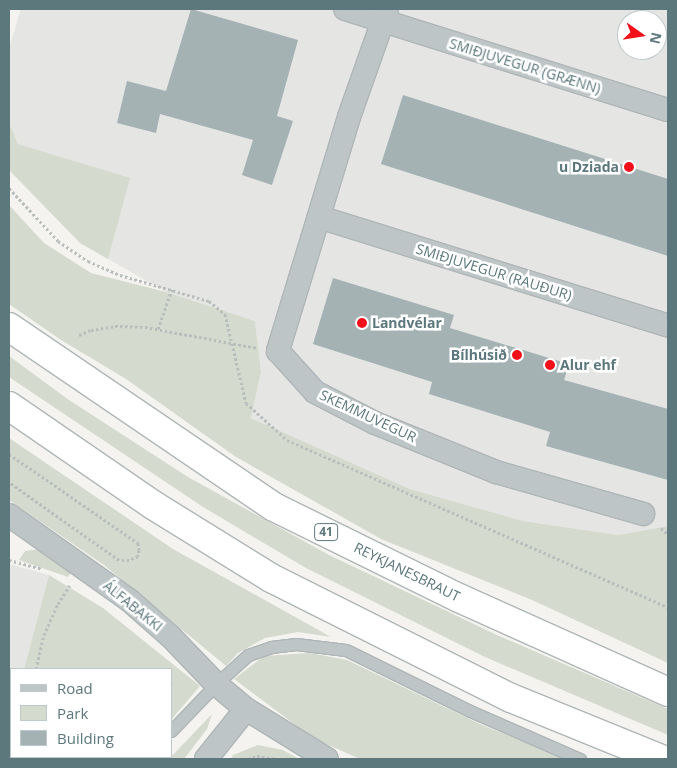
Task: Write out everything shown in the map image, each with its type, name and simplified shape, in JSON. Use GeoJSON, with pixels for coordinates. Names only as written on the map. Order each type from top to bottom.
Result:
{"type":"FeatureCollection","features":[{"type":"Feature","properties":{"kind":"highway","name":"REYKJANESBRAUT"},"geometry":{"type":"LineString","coordinates":[[9,327],[274,507],[459,598],[668,692]]}},
{"type":"Feature","properties":{"kind":"highway"},"geometry":{"type":"LineString","coordinates":[[9,406],[153,505],[272,578],[510,698],[661,759]]}},
{"type":"Feature","properties":{"kind":"street","name":"SMIÐJUVEGUR (GRÆNN)"},"geometry":{"type":"LineString","coordinates":[[345,9],[385,15],[668,110]]}},
{"type":"Feature","properties":{"kind":"street"},"geometry":{"type":"LineString","coordinates":[[278,351],[349,117],[385,15]]}},
{"type":"Feature","properties":{"kind":"street","name":"SMIÐJUVEGUR (RAUÐUR)"},"geometry":{"type":"LineString","coordinates":[[319,217],[668,326]]}},
{"type":"Feature","properties":{"kind":"street","name":"SKEMMUVEGUR"},"geometry":{"type":"LineString","coordinates":[[278,351],[315,392],[375,422],[496,472],[643,514]]}},
{"type":"Feature","properties":{"kind":"street","name":"ÁLFABAKKI"},"geometry":{"type":"LineString","coordinates":[[9,514],[129,600],[171,637],[216,684],[246,709],[327,759]]}},
{"type":"Feature","properties":{"kind":"street"},"geometry":{"type":"LineString","coordinates":[[206,759],[246,709]]}},
{"type":"Feature","properties":{"kind":"lane"},"geometry":{"type":"LineString","coordinates":[[172,730],[216,684],[248,655],[271,647],[296,644],[346,650],[470,711],[580,759]]}},
{"type":"Feature","properties":{"kind":"path"},"geometry":{"type":"LineString","coordinates":[[158,329],[172,289]]}},
{"type":"Feature","properties":{"kind":"path"},"geometry":{"type":"LineString","coordinates":[[79,335],[91,330],[115,326],[158,329],[232,345],[278,351]]}},
{"type":"Feature","properties":{"kind":"path"},"geometry":{"type":"LineString","coordinates":[[9,454],[138,543],[140,550],[138,556],[129,560],[119,560],[9,482]]}},
{"type":"Feature","properties":{"kind":"path"},"geometry":{"type":"LineString","coordinates":[[9,560],[24,564]]}},
{"type":"Feature","properties":{"kind":"path"},"geometry":{"type":"LineString","coordinates":[[36,668],[44,635],[58,604],[73,580]]}},
{"type":"Feature","properties":{"kind":"path"},"geometry":{"type":"LineString","coordinates":[[248,759],[257,756],[276,759]]}},
{"type":"Feature","properties":{"kind":"shaded area"},"geometry":{"type":"Polygon","coordinates":[[[21,9],[668,9],[668,526],[618,535],[523,521],[410,489],[251,418],[261,372],[255,321],[166,292],[80,243],[18,144],[9,123],[9,48],[21,9]]]}},
{"type":"Feature","properties":{"kind":"shaded area"},"geometry":{"type":"Polygon","coordinates":[[[9,564],[49,575],[24,668],[10,668],[10,758],[18,758],[9,759],[9,564]]]}},
{"type":"Feature","properties":{"kind":"green space"},"geometry":{"type":"Polygon","coordinates":[[[9,123],[18,144],[130,178],[108,259],[80,243],[9,170],[9,123]]]}},
{"type":"Feature","properties":{"kind":"green space"},"geometry":{"type":"Polygon","coordinates":[[[9,205],[44,243],[91,273],[166,292],[255,321],[261,372],[251,418],[410,489],[523,521],[618,535],[668,526],[668,663],[532,600],[381,539],[236,457],[126,379],[61,340],[9,304],[9,205]]]}},
{"type":"Feature","properties":{"kind":"green space"},"geometry":{"type":"Polygon","coordinates":[[[9,356],[69,400],[188,477],[329,555],[497,635],[668,709],[668,735],[485,657],[306,568],[203,507],[9,377],[9,356]]]}},
{"type":"Feature","properties":{"kind":"green space"},"geometry":{"type":"Polygon","coordinates":[[[9,438],[173,549],[331,637],[298,632],[265,638],[238,653],[226,666],[104,565],[9,500],[9,438]]]}},
{"type":"Feature","properties":{"kind":"green space"},"geometry":{"type":"Polygon","coordinates":[[[41,549],[69,570],[71,573],[68,577],[19,560],[25,551],[41,549]]]}},
{"type":"Feature","properties":{"kind":"green space"},"geometry":{"type":"Polygon","coordinates":[[[49,575],[103,608],[200,686],[172,719],[172,668],[24,668],[49,575]]]}},
{"type":"Feature","properties":{"kind":"green space"},"geometry":{"type":"Polygon","coordinates":[[[310,653],[347,660],[482,725],[566,759],[360,759],[313,738],[234,679],[264,656],[310,653]]]}},
{"type":"Feature","properties":{"kind":"green space"},"geometry":{"type":"Polygon","coordinates":[[[212,714],[207,729],[184,759],[169,759],[212,714]]]}},
{"type":"Feature","properties":{"kind":"green space"},"geometry":{"type":"Polygon","coordinates":[[[258,745],[283,750],[299,759],[231,759],[233,755],[258,745]]]}},
{"type":"Feature","properties":{"kind":"building"},"geometry":{"type":"Polygon","coordinates":[[[191,9],[298,40],[277,116],[293,121],[272,185],[242,175],[253,140],[160,114],[156,133],[117,123],[127,81],[166,91],[191,9]]]}},
{"type":"Feature","properties":{"kind":"building"},"geometry":{"type":"Polygon","coordinates":[[[403,95],[668,179],[668,256],[381,164],[403,95]]]}},
{"type":"Feature","properties":{"kind":"building"},"geometry":{"type":"Polygon","coordinates":[[[333,278],[454,315],[450,328],[569,364],[564,380],[668,409],[668,480],[546,446],[550,432],[429,394],[432,382],[313,344],[333,278]]]}},
{"type":"Feature","properties":{"kind":"place","name":"u Dziada"},"geometry":{"type":"Point","coordinates":[629,167]}},
{"type":"Feature","properties":{"kind":"place","name":"Landvélar"},"geometry":{"type":"Point","coordinates":[362,323]}},
{"type":"Feature","properties":{"kind":"place","name":"Bílhúsið"},"geometry":{"type":"Point","coordinates":[517,355]}},
{"type":"Feature","properties":{"kind":"place","name":"Alur ehf"},"geometry":{"type":"Point","coordinates":[550,365]}}]}
